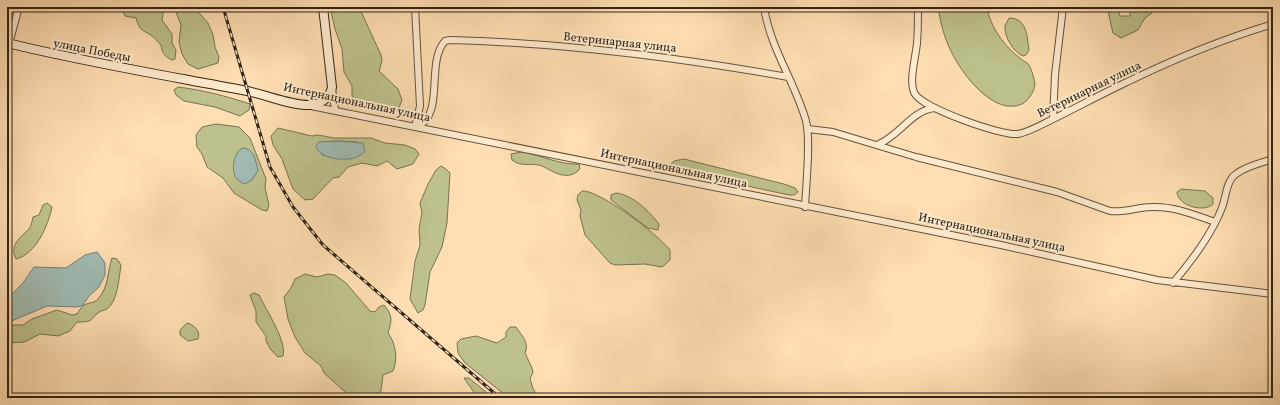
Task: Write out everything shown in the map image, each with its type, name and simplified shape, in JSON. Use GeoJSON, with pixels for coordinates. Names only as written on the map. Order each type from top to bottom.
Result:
{"type":"FeatureCollection","features":[{"type":"Feature","properties":{"kind":"street","name":"улица Победы"},"geometry":{"type":"LineString","coordinates":[[19,7],[8,44],[104,66],[171,77]]}},
{"type":"Feature","properties":{"kind":"street"},"geometry":{"type":"LineString","coordinates":[[323,7],[335,110]]}},
{"type":"Feature","properties":{"kind":"street"},"geometry":{"type":"LineString","coordinates":[[415,7],[420,106],[415,127]]}},
{"type":"Feature","properties":{"kind":"street"},"geometry":{"type":"LineString","coordinates":[[764,7],[767,24],[808,129],[805,207]]}},
{"type":"Feature","properties":{"kind":"street","name":"Ветеринарная улица"},"geometry":{"type":"LineString","coordinates":[[918,7],[917,44],[912,78],[912,87],[915,94],[924,102],[935,108],[993,131],[1017,134],[1026,132],[1127,82],[1178,59],[1234,36],[1273,24]]}},
{"type":"Feature","properties":{"kind":"street"},"geometry":{"type":"LineString","coordinates":[[1053,119],[1055,75],[1063,7]]}},
{"type":"Feature","properties":{"kind":"street","name":"Ветеринарная улица"},"geometry":{"type":"LineString","coordinates":[[415,127],[422,124],[429,117],[433,106],[438,52],[446,41],[450,40],[499,41],[637,53],[788,77]]}},
{"type":"Feature","properties":{"kind":"street","name":"Интернациональная улица"},"geometry":{"type":"LineString","coordinates":[[171,77],[251,92],[305,105],[805,207],[1001,245],[1173,283],[1273,294]]}},
{"type":"Feature","properties":{"kind":"street"},"geometry":{"type":"LineString","coordinates":[[305,105],[321,102],[329,95],[332,87]]}},
{"type":"Feature","properties":{"kind":"street"},"geometry":{"type":"LineString","coordinates":[[879,144],[891,138],[922,112],[935,108]]}},
{"type":"Feature","properties":{"kind":"street"},"geometry":{"type":"LineString","coordinates":[[808,129],[834,132],[879,144],[916,157],[1058,192],[1110,211],[1119,212],[1160,207],[1178,209],[1215,222]]}},
{"type":"Feature","properties":{"kind":"street"},"geometry":{"type":"LineString","coordinates":[[1173,283],[1187,266],[1215,222],[1222,206],[1229,182],[1235,174],[1273,159]]}},
{"type":"Feature","properties":{"kind":"green space"},"geometry":{"type":"Polygon","coordinates":[[[121,7],[164,7],[162,20],[172,34],[172,43],[176,50],[175,59],[172,60],[167,58],[161,45],[156,39],[140,28],[136,18],[125,16],[121,7]]]}},
{"type":"Feature","properties":{"kind":"green space"},"geometry":{"type":"Polygon","coordinates":[[[174,7],[194,7],[208,23],[219,57],[218,63],[198,69],[188,64],[182,54],[179,42],[181,25],[174,7]]]}},
{"type":"Feature","properties":{"kind":"green space"},"geometry":{"type":"Polygon","coordinates":[[[330,7],[359,7],[381,55],[382,60],[379,71],[398,89],[402,100],[398,110],[392,113],[362,104],[352,96],[352,86],[344,72],[342,49],[335,29],[330,7]]]}},
{"type":"Feature","properties":{"kind":"green space"},"geometry":{"type":"Polygon","coordinates":[[[938,7],[987,7],[991,22],[999,36],[1009,49],[1028,64],[1031,69],[1035,85],[1032,93],[1026,101],[1022,104],[1011,106],[1000,104],[990,99],[970,81],[956,60],[949,46],[938,7]]]}},
{"type":"Feature","properties":{"kind":"green space"},"geometry":{"type":"Polygon","coordinates":[[[1107,7],[1117,7],[1120,16],[1130,16],[1130,7],[1156,7],[1152,13],[1145,18],[1138,30],[1121,38],[1113,33],[1107,7]]]}},
{"type":"Feature","properties":{"kind":"green space"},"geometry":{"type":"Polygon","coordinates":[[[1009,18],[1015,19],[1023,24],[1028,39],[1029,50],[1026,55],[1023,56],[1019,54],[1008,39],[1005,26],[1009,18]]]}},
{"type":"Feature","properties":{"kind":"green space"},"geometry":{"type":"Polygon","coordinates":[[[178,87],[241,101],[250,104],[249,110],[240,116],[215,107],[184,101],[176,95],[174,90],[178,87]]]}},
{"type":"Feature","properties":{"kind":"green space"},"geometry":{"type":"Polygon","coordinates":[[[216,124],[239,127],[250,138],[266,179],[265,188],[269,205],[267,211],[262,210],[234,193],[223,178],[207,167],[202,154],[197,147],[196,135],[202,127],[216,124]]]}},
{"type":"Feature","properties":{"kind":"green space"},"geometry":{"type":"Polygon","coordinates":[[[278,128],[312,136],[318,135],[334,138],[371,138],[385,143],[405,145],[415,149],[419,154],[413,164],[397,169],[387,161],[377,166],[362,163],[348,167],[339,177],[333,178],[313,199],[305,200],[293,189],[282,159],[273,145],[271,136],[278,128]],[[322,142],[322,155],[351,159],[357,142],[322,142]]]}},
{"type":"Feature","properties":{"kind":"green space"},"geometry":{"type":"Polygon","coordinates":[[[522,152],[564,163],[579,164],[580,169],[571,175],[561,175],[542,166],[520,164],[512,160],[511,154],[522,152]]]}},
{"type":"Feature","properties":{"kind":"green space"},"geometry":{"type":"Polygon","coordinates":[[[684,159],[784,184],[795,188],[798,192],[794,195],[789,195],[738,184],[708,175],[686,175],[672,169],[671,164],[674,161],[684,159]]]}},
{"type":"Feature","properties":{"kind":"green space"},"geometry":{"type":"Polygon","coordinates":[[[441,166],[450,173],[447,223],[442,247],[430,272],[425,305],[423,310],[418,313],[410,299],[415,261],[420,245],[419,229],[422,213],[420,203],[428,184],[436,170],[441,166]]]}},
{"type":"Feature","properties":{"kind":"green space"},"geometry":{"type":"Polygon","coordinates":[[[1181,189],[1205,191],[1213,198],[1213,204],[1204,208],[1192,207],[1178,197],[1177,192],[1181,189]]]}},
{"type":"Feature","properties":{"kind":"green space"},"geometry":{"type":"Polygon","coordinates":[[[582,191],[590,192],[601,197],[642,224],[670,250],[670,260],[662,267],[645,264],[615,265],[610,263],[585,235],[580,216],[581,210],[577,200],[578,195],[582,191]]]}},
{"type":"Feature","properties":{"kind":"green space"},"geometry":{"type":"Polygon","coordinates":[[[616,193],[622,194],[640,204],[659,224],[658,230],[648,228],[611,200],[611,195],[616,193]]]}},
{"type":"Feature","properties":{"kind":"green space"},"geometry":{"type":"Polygon","coordinates":[[[47,203],[52,207],[48,222],[40,238],[30,251],[16,259],[14,250],[16,242],[30,228],[33,217],[39,215],[43,205],[47,203]]]}},
{"type":"Feature","properties":{"kind":"green space"},"geometry":{"type":"Polygon","coordinates":[[[112,258],[117,259],[121,265],[116,295],[111,305],[107,309],[101,311],[90,321],[77,322],[70,331],[58,336],[40,334],[24,342],[7,343],[7,328],[13,325],[23,325],[32,319],[57,310],[72,315],[77,314],[82,307],[96,301],[104,290],[112,258]]]}},
{"type":"Feature","properties":{"kind":"green space"},"geometry":{"type":"Polygon","coordinates":[[[305,274],[317,277],[328,274],[335,275],[346,283],[370,311],[375,312],[379,307],[384,305],[389,312],[391,321],[388,333],[394,346],[396,356],[395,366],[393,371],[383,375],[381,391],[375,398],[352,398],[324,373],[321,366],[305,353],[295,337],[288,319],[284,297],[291,288],[295,279],[305,274]]]}},
{"type":"Feature","properties":{"kind":"green space"},"geometry":{"type":"Polygon","coordinates":[[[254,293],[259,295],[279,334],[282,342],[283,356],[278,357],[271,350],[266,341],[266,336],[256,322],[256,311],[250,295],[254,293]]]}},
{"type":"Feature","properties":{"kind":"green space"},"geometry":{"type":"Polygon","coordinates":[[[187,323],[192,325],[198,331],[198,339],[188,341],[180,335],[180,330],[187,323]]]}},
{"type":"Feature","properties":{"kind":"green space"},"geometry":{"type":"Polygon","coordinates":[[[510,327],[516,327],[526,342],[525,353],[533,373],[530,378],[533,389],[540,398],[509,398],[465,363],[458,353],[457,343],[461,339],[476,336],[497,343],[506,337],[506,332],[510,327]]]}},
{"type":"Feature","properties":{"kind":"green space"},"geometry":{"type":"Polygon","coordinates":[[[464,378],[469,378],[493,398],[478,398],[464,378]]]}},
{"type":"Feature","properties":{"kind":"water"},"geometry":{"type":"Polygon","coordinates":[[[338,141],[363,143],[365,151],[361,155],[354,158],[339,159],[324,155],[316,146],[319,142],[338,141]]]}},
{"type":"Feature","properties":{"kind":"water"},"geometry":{"type":"Polygon","coordinates":[[[242,148],[249,150],[252,153],[258,171],[252,180],[245,184],[236,178],[233,168],[236,156],[242,148]]]}},
{"type":"Feature","properties":{"kind":"water"},"geometry":{"type":"Polygon","coordinates":[[[97,252],[105,263],[105,275],[99,287],[89,296],[83,305],[78,307],[47,306],[7,323],[7,299],[23,283],[34,267],[66,268],[85,255],[97,252]]]}},
{"type":"Feature","properties":{"kind":"railway"},"geometry":{"type":"LineString","coordinates":[[223,7],[270,167],[293,207],[323,245],[500,398]]}}]}
